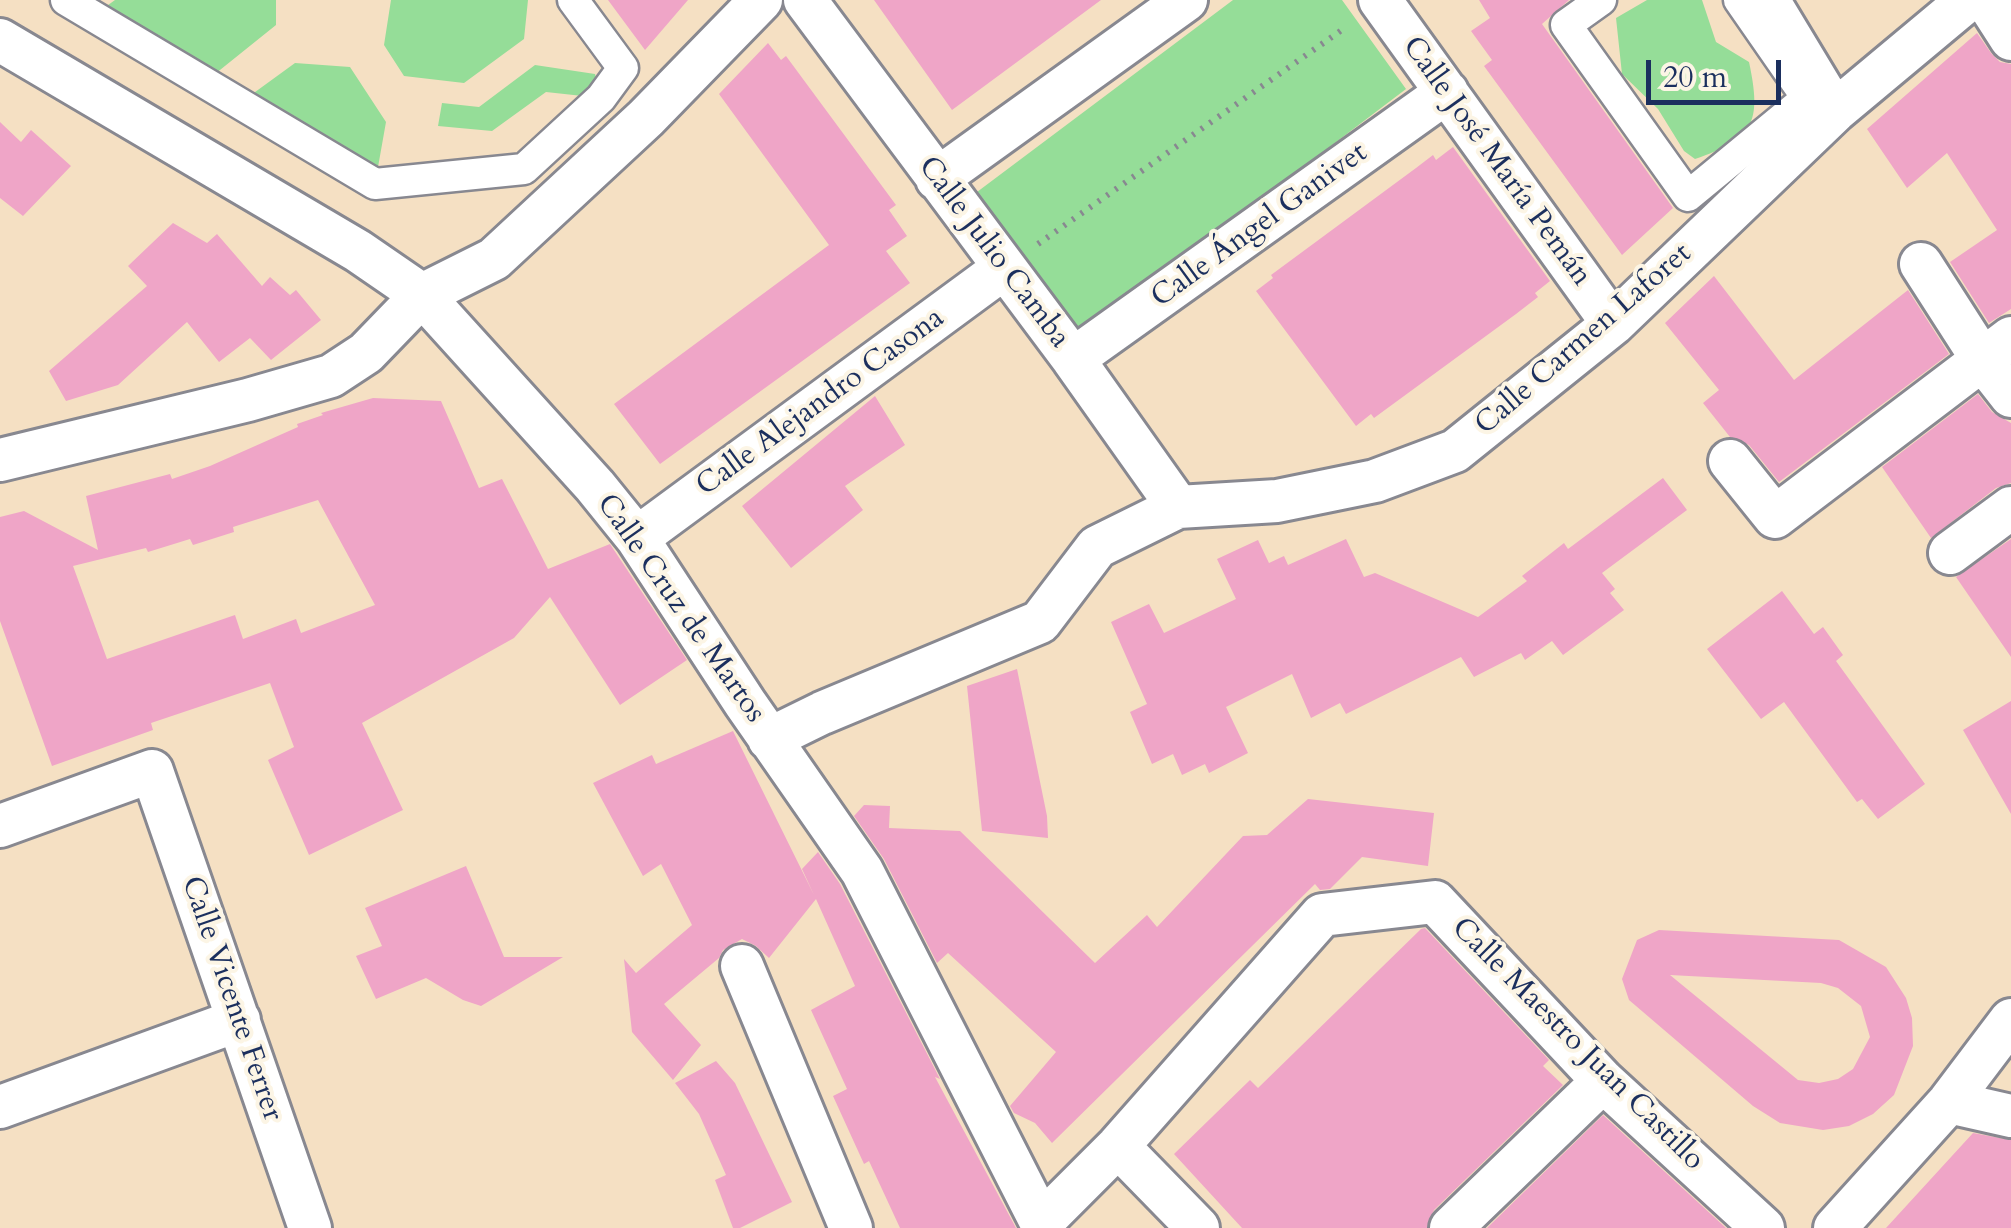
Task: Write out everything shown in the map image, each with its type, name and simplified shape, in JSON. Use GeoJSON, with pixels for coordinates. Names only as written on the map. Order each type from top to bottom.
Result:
{"type":"FeatureCollection","features":[{"type":"Feature","properties":{"kind":"street"},"geometry":{"type":"LineString","coordinates":[[66,0],[375,184],[524,169],[601,98],[623,68],[573,0]]}},
{"type":"Feature","properties":{"kind":"street"},"geometry":{"type":"LineString","coordinates":[[557,0],[646,118]]}},
{"type":"Feature","properties":{"kind":"street"},"geometry":{"type":"LineString","coordinates":[[0,460],[332,376],[366,353],[422,296],[494,259],[646,118],[762,0]]}},
{"type":"Feature","properties":{"kind":"street","name":"Calle Julio Camba"},"geometry":{"type":"LineString","coordinates":[[806,0],[1178,507]]}},
{"type":"Feature","properties":{"kind":"street"},"geometry":{"type":"LineString","coordinates":[[937,178],[1186,0]]}},
{"type":"Feature","properties":{"kind":"street"},"geometry":{"type":"LineString","coordinates":[[1601,0],[1566,25],[1688,196],[1807,98],[1739,0]]}},
{"type":"Feature","properties":{"kind":"street"},"geometry":{"type":"LineString","coordinates":[[1768,0],[1835,111]]}},
{"type":"Feature","properties":{"kind":"street","name":"Calle Carmen Laforet"},"geometry":{"type":"LineString","coordinates":[[769,739],[1040,622],[1097,546],[1178,507],[1276,501],[1359,484],[1455,451],[1612,324],[1835,111],[1968,0]]}},
{"type":"Feature","properties":{"kind":"street"},"geometry":{"type":"LineString","coordinates":[[1986,0],[2011,39]]}},
{"type":"Feature","properties":{"kind":"street","name":"Calle José María Pemán"},"geometry":{"type":"LineString","coordinates":[[1382,1],[1612,324]]}},
{"type":"Feature","properties":{"kind":"street","name":"Calle Cruz de Martos"},"geometry":{"type":"LineString","coordinates":[[0,40],[358,251],[422,296],[595,486],[637,538],[862,872],[1042,1226]]}},
{"type":"Feature","properties":{"kind":"street","name":"Calle Ángel Ganivet"},"geometry":{"type":"LineString","coordinates":[[1073,360],[1446,92]]}},
{"type":"Feature","properties":{"kind":"street"},"geometry":{"type":"LineString","coordinates":[[1921,264],[1997,348],[2011,396]]}},
{"type":"Feature","properties":{"kind":"street","name":"Calle Alejandro Casona"},"geometry":{"type":"LineString","coordinates":[[637,538],[1004,268]]}},
{"type":"Feature","properties":{"kind":"street"},"geometry":{"type":"LineString","coordinates":[[1730,462],[1775,517],[1997,348]]}},
{"type":"Feature","properties":{"kind":"street"},"geometry":{"type":"LineString","coordinates":[[1950,553],[2011,508]]}},
{"type":"Feature","properties":{"kind":"street","name":"Calle Vicente Ferrer"},"geometry":{"type":"LineString","coordinates":[[0,826],[152,771],[310,1228]]}},
{"type":"Feature","properties":{"kind":"street","name":"Calle Maestro Juan Castillo"},"geometry":{"type":"LineString","coordinates":[[1118,1146],[1322,915],[1435,902],[1603,1081],[1763,1228]]}},
{"type":"Feature","properties":{"kind":"street"},"geometry":{"type":"LineString","coordinates":[[742,966],[851,1228]]}},
{"type":"Feature","properties":{"kind":"street"},"geometry":{"type":"LineString","coordinates":[[0,1107],[239,1020]]}},
{"type":"Feature","properties":{"kind":"street"},"geometry":{"type":"LineString","coordinates":[[1835,1228],[1949,1102],[2011,1020]]}},
{"type":"Feature","properties":{"kind":"street"},"geometry":{"type":"LineString","coordinates":[[1451,1228],[1603,1081]]}},
{"type":"Feature","properties":{"kind":"street"},"geometry":{"type":"LineString","coordinates":[[1949,1102],[2011,1116]]}},
{"type":"Feature","properties":{"kind":"street"},"geometry":{"type":"LineString","coordinates":[[1042,1226],[1118,1146],[1198,1228]]}},
{"type":"Feature","properties":{"kind":"path"},"geometry":{"type":"LineString","coordinates":[[1004,268],[1382,1]]}},
{"type":"Feature","properties":{"kind":"green space"},"geometry":{"type":"Polygon","coordinates":[[[115,0],[276,0],[276,25],[205,82],[93,16],[115,0]]]}},
{"type":"Feature","properties":{"kind":"green space"},"geometry":{"type":"Polygon","coordinates":[[[391,0],[528,0],[524,39],[464,83],[404,76],[384,45],[391,0]]]}},
{"type":"Feature","properties":{"kind":"green space"},"geometry":{"type":"Polygon","coordinates":[[[1233,0],[1342,0],[1406,89],[1082,335],[973,195],[1233,0]]]}},
{"type":"Feature","properties":{"kind":"green space"},"geometry":{"type":"Polygon","coordinates":[[[1647,0],[1702,0],[1716,42],[1749,62],[1754,100],[1749,126],[1741,136],[1715,152],[1695,159],[1684,151],[1658,109],[1622,74],[1616,18],[1647,0]]]}},
{"type":"Feature","properties":{"kind":"green space"},"geometry":{"type":"Polygon","coordinates":[[[295,63],[350,67],[386,122],[375,184],[240,103],[295,63]]]}},
{"type":"Feature","properties":{"kind":"green space"},"geometry":{"type":"Polygon","coordinates":[[[535,65],[595,74],[601,98],[546,92],[492,131],[438,126],[442,103],[479,107],[535,65]]]}},
{"type":"Feature","properties":{"kind":"building"},"geometry":{"type":"Polygon","coordinates":[[[608,0],[688,0],[645,50],[608,0]]]}},
{"type":"Feature","properties":{"kind":"building"},"geometry":{"type":"Polygon","coordinates":[[[874,0],[1101,0],[952,110],[874,0]]]}},
{"type":"Feature","properties":{"kind":"building"},"geometry":{"type":"Polygon","coordinates":[[[1479,0],[1569,0],[1542,24],[1673,208],[1622,255],[1484,66],[1492,60],[1471,31],[1490,18],[1479,0]]]}},
{"type":"Feature","properties":{"kind":"building"},"geometry":{"type":"Polygon","coordinates":[[[1977,33],[2000,62],[2011,64],[2011,309],[1989,323],[1950,262],[1997,230],[1947,153],[1907,188],[1867,129],[1977,33]]]}},
{"type":"Feature","properties":{"kind":"building"},"geometry":{"type":"Polygon","coordinates":[[[768,43],[781,60],[786,56],[896,205],[889,210],[907,236],[886,251],[910,283],[660,464],[614,404],[829,245],[719,94],[768,43]]]}},
{"type":"Feature","properties":{"kind":"building"},"geometry":{"type":"Polygon","coordinates":[[[0,122],[21,142],[31,130],[71,166],[23,216],[0,198],[0,122]]]}},
{"type":"Feature","properties":{"kind":"building"},"geometry":{"type":"Polygon","coordinates":[[[1453,147],[1550,281],[1535,293],[1538,297],[1516,314],[1374,418],[1371,414],[1356,426],[1256,291],[1273,278],[1271,275],[1433,155],[1436,160],[1453,147]]]}},
{"type":"Feature","properties":{"kind":"building"},"geometry":{"type":"Polygon","coordinates":[[[173,223],[207,243],[217,234],[262,286],[270,277],[290,295],[296,290],[321,320],[271,360],[250,338],[219,362],[187,322],[118,385],[66,401],[49,371],[147,286],[128,266],[173,223]]]}},
{"type":"Feature","properties":{"kind":"building"},"geometry":{"type":"Polygon","coordinates":[[[1714,276],[1794,380],[1908,290],[1949,354],[1779,482],[1749,445],[1730,437],[1703,403],[1719,390],[1665,323],[1714,276]]]}},
{"type":"Feature","properties":{"kind":"building"},"geometry":{"type":"Polygon","coordinates":[[[1978,394],[1992,412],[2011,423],[2011,483],[1996,488],[1931,538],[1882,467],[1978,394]]]}},
{"type":"Feature","properties":{"kind":"building"},"geometry":{"type":"Polygon","coordinates":[[[875,396],[905,445],[845,486],[863,510],[791,568],[742,506],[875,396]]]}},
{"type":"Feature","properties":{"kind":"building"},"geometry":{"type":"Polygon","coordinates":[[[373,398],[441,401],[479,488],[502,479],[548,569],[610,544],[687,660],[620,705],[550,597],[514,638],[362,723],[403,810],[309,855],[268,760],[294,747],[270,683],[151,723],[153,730],[52,766],[0,621],[0,517],[24,511],[98,550],[86,496],[170,474],[172,479],[210,466],[321,413],[373,398]],[[318,500],[233,527],[234,532],[193,545],[190,539],[148,552],[146,548],[73,566],[107,659],[235,615],[243,639],[296,619],[301,633],[375,605],[318,500]]]}},
{"type":"Feature","properties":{"kind":"building"},"geometry":{"type":"Polygon","coordinates":[[[1663,478],[1687,510],[1602,573],[1615,589],[1610,593],[1624,610],[1563,655],[1552,641],[1525,660],[1521,653],[1474,677],[1461,657],[1346,714],[1340,703],[1311,718],[1292,674],[1226,707],[1248,753],[1209,773],[1205,764],[1182,775],[1173,754],[1152,764],[1130,712],[1147,704],[1111,622],[1149,604],[1164,633],[1236,599],[1217,559],[1258,540],[1269,563],[1284,556],[1288,565],[1346,539],[1364,577],[1375,573],[1478,617],[1527,581],[1522,576],[1564,543],[1568,549],[1663,478]]]}},
{"type":"Feature","properties":{"kind":"building"},"geometry":{"type":"Polygon","coordinates":[[[2011,539],[2011,657],[1956,577],[2011,539]]]}},
{"type":"Feature","properties":{"kind":"building"},"geometry":{"type":"Polygon","coordinates":[[[1782,591],[1814,634],[1823,627],[1843,655],[1836,661],[1925,784],[1878,819],[1862,799],[1857,802],[1784,702],[1761,719],[1707,649],[1782,591]]]}},
{"type":"Feature","properties":{"kind":"building"},"geometry":{"type":"Polygon","coordinates":[[[1017,669],[1048,838],[982,831],[967,686],[1017,669]]]}},
{"type":"Feature","properties":{"kind":"building"},"geometry":{"type":"Polygon","coordinates":[[[2011,701],[2011,814],[1963,730],[2011,701]]]}},
{"type":"Feature","properties":{"kind":"building"},"geometry":{"type":"Polygon","coordinates":[[[733,731],[814,895],[802,869],[818,852],[840,884],[940,1079],[935,1077],[1016,1228],[900,1228],[869,1161],[864,1164],[833,1096],[847,1089],[811,1010],[855,986],[816,899],[769,958],[742,939],[723,950],[719,958],[664,1004],[701,1045],[673,1080],[632,1032],[624,959],[636,973],[692,925],[661,864],[643,876],[593,783],[652,755],[656,764],[733,731]]]}},
{"type":"Feature","properties":{"kind":"building"},"geometry":{"type":"Polygon","coordinates":[[[1308,799],[1434,813],[1428,866],[1362,857],[1330,889],[1320,890],[1315,884],[1052,1143],[1035,1123],[1014,1113],[1010,1106],[1056,1052],[948,953],[937,963],[884,859],[854,816],[864,805],[890,806],[889,828],[960,831],[1095,963],[1147,915],[1157,927],[1243,836],[1267,835],[1308,799]]]}},
{"type":"Feature","properties":{"kind":"building"},"geometry":{"type":"Polygon","coordinates":[[[466,866],[504,957],[563,957],[481,1006],[426,978],[376,999],[356,956],[382,946],[365,908],[466,866]]]}},
{"type":"Feature","properties":{"kind":"building"},"geometry":{"type":"Polygon","coordinates":[[[1425,928],[1549,1060],[1543,1066],[1563,1085],[1434,1210],[1427,1228],[1242,1228],[1174,1154],[1250,1080],[1258,1088],[1425,928]]]}},
{"type":"Feature","properties":{"kind":"building"},"geometry":{"type":"Polygon","coordinates":[[[1659,930],[1839,940],[1886,967],[1906,998],[1912,1018],[1913,1046],[1894,1095],[1873,1114],[1849,1126],[1823,1130],[1780,1123],[1753,1106],[1629,1000],[1622,979],[1637,940],[1659,930]],[[1670,975],[1798,1080],[1819,1083],[1838,1079],[1853,1069],[1870,1037],[1861,1006],[1838,988],[1821,983],[1670,975]]]}},
{"type":"Feature","properties":{"kind":"building"},"geometry":{"type":"Polygon","coordinates":[[[716,1061],[735,1083],[792,1202],[740,1228],[733,1228],[715,1180],[726,1175],[699,1114],[675,1083],[716,1061]]]}},
{"type":"Feature","properties":{"kind":"building"},"geometry":{"type":"Polygon","coordinates":[[[1603,1115],[1726,1228],[1487,1228],[1603,1115]]]}},
{"type":"Feature","properties":{"kind":"building"},"geometry":{"type":"Polygon","coordinates":[[[1973,1133],[2011,1140],[2011,1228],[1886,1228],[1973,1133]]]}}]}
